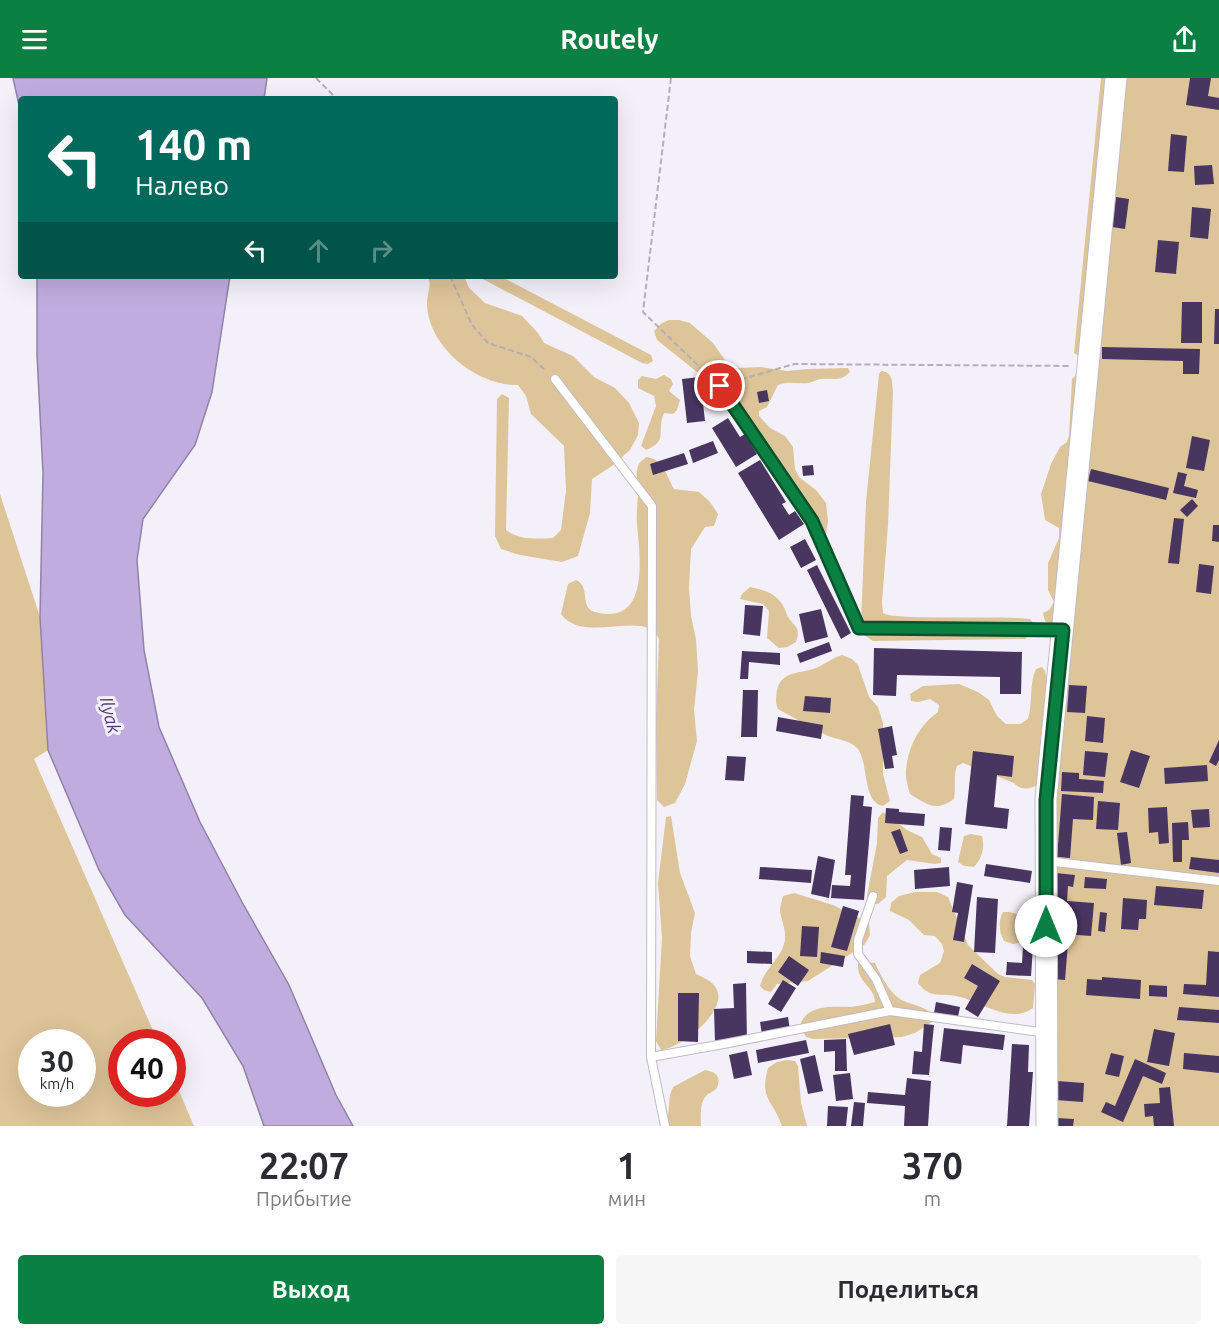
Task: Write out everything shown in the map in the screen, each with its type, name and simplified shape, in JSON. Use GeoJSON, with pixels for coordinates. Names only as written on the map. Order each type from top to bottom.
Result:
{"type":"FeatureCollection","features":[{"type":"Feature","properties":{"kind":"street"},"geometry":{"type":"LineString","coordinates":[[1047,1126],[1046,800],[1116,78]]}},
{"type":"Feature","properties":{"kind":"lane"},"geometry":{"type":"LineString","coordinates":[[555,379],[652,506],[651,1057],[665,1126]]}},
{"type":"Feature","properties":{"kind":"lane"},"geometry":{"type":"LineString","coordinates":[[720,386],[812,521],[859,628],[1063,630]]}},
{"type":"Feature","properties":{"kind":"lane"},"geometry":{"type":"LineString","coordinates":[[1046,861],[1219,882]]}},
{"type":"Feature","properties":{"kind":"lane"},"geometry":{"type":"LineString","coordinates":[[873,896],[858,940],[858,954],[876,979],[890,1011]]}},
{"type":"Feature","properties":{"kind":"lane"},"geometry":{"type":"LineString","coordinates":[[651,1057],[890,1011],[1047,1033]]}},
{"type":"Feature","properties":{"kind":"path"},"geometry":{"type":"LineString","coordinates":[[316,78],[334,96]]}},
{"type":"Feature","properties":{"kind":"path"},"geometry":{"type":"LineString","coordinates":[[671,78],[644,312],[720,386],[794,364],[1089,366]]}},
{"type":"Feature","properties":{"kind":"path"},"geometry":{"type":"LineString","coordinates":[[451,279],[472,325],[488,344],[531,357],[555,379]]}},
{"type":"Feature","properties":{"kind":"shaded area"},"geometry":{"type":"Polygon","coordinates":[[[1101,78],[1219,78],[1219,1126],[1047,1126],[1059,627],[1045,621],[1043,613],[1049,610],[1054,602],[1048,590],[1048,563],[1059,538],[1059,528],[1045,520],[1041,494],[1051,464],[1060,447],[1067,442],[1069,435],[1072,379],[1077,374],[1079,356],[1074,353],[1101,78]]]}},
{"type":"Feature","properties":{"kind":"shaded area"},"geometry":{"type":"Polygon","coordinates":[[[465,279],[469,288],[485,303],[522,316],[544,343],[573,356],[594,377],[615,388],[629,403],[639,423],[638,435],[630,450],[592,479],[590,513],[578,556],[562,562],[520,555],[501,549],[495,536],[497,399],[502,394],[509,398],[506,530],[522,537],[541,539],[553,538],[561,530],[566,491],[564,446],[531,414],[526,396],[518,385],[502,384],[487,379],[457,361],[445,349],[430,320],[427,304],[429,280],[465,279]]]}},
{"type":"Feature","properties":{"kind":"shaded area"},"geometry":{"type":"Polygon","coordinates":[[[483,279],[506,279],[651,355],[653,361],[648,364],[642,363],[483,279]]]}},
{"type":"Feature","properties":{"kind":"shaded area"},"geometry":{"type":"Polygon","coordinates":[[[669,320],[690,323],[713,343],[727,363],[738,368],[761,367],[787,371],[848,368],[850,372],[840,378],[778,385],[767,407],[759,411],[759,416],[770,428],[785,436],[793,447],[795,469],[800,478],[816,490],[826,503],[828,521],[826,534],[823,536],[812,531],[712,384],[657,340],[654,331],[669,320]]]}},
{"type":"Feature","properties":{"kind":"shaded area"},"geometry":{"type":"Polygon","coordinates":[[[881,371],[890,375],[893,392],[883,613],[907,617],[1030,619],[1035,625],[1025,639],[873,641],[864,635],[861,622],[866,502],[881,371]]]}},
{"type":"Feature","properties":{"kind":"shaded area"},"geometry":{"type":"Polygon","coordinates":[[[664,375],[671,379],[673,384],[669,391],[680,400],[673,414],[664,413],[660,439],[653,447],[646,450],[641,446],[656,406],[654,396],[638,388],[638,380],[642,376],[656,379],[664,375]]]}},
{"type":"Feature","properties":{"kind":"shaded area"},"geometry":{"type":"Polygon","coordinates":[[[646,457],[660,464],[674,489],[699,492],[718,514],[714,526],[705,527],[691,549],[689,588],[698,671],[694,710],[697,741],[685,784],[675,803],[664,807],[657,800],[656,722],[659,639],[652,630],[642,626],[584,627],[571,623],[561,614],[568,584],[576,580],[583,587],[587,606],[595,612],[613,614],[625,609],[633,599],[638,586],[640,570],[637,474],[639,463],[646,457]]]}},
{"type":"Feature","properties":{"kind":"shaded area"},"geometry":{"type":"Polygon","coordinates":[[[0,494],[40,617],[48,750],[34,759],[152,1029],[108,1029],[108,1107],[186,1107],[194,1126],[0,1126],[0,494]]]}},
{"type":"Feature","properties":{"kind":"shaded area"},"geometry":{"type":"Polygon","coordinates":[[[750,587],[768,592],[779,600],[798,630],[796,642],[779,648],[767,638],[769,611],[763,604],[740,599],[750,587]]]}},
{"type":"Feature","properties":{"kind":"shaded area"},"geometry":{"type":"Polygon","coordinates":[[[842,655],[852,659],[858,665],[869,697],[878,707],[883,723],[883,774],[890,801],[883,806],[872,798],[864,764],[855,746],[822,733],[777,707],[777,690],[783,679],[816,668],[842,655]]]}},
{"type":"Feature","properties":{"kind":"shaded area"},"geometry":{"type":"Polygon","coordinates":[[[1042,667],[1047,681],[1038,763],[1040,778],[1038,785],[1022,788],[963,763],[957,766],[956,770],[954,799],[942,805],[932,806],[910,794],[906,773],[909,753],[920,730],[938,712],[939,705],[930,699],[911,701],[910,694],[923,686],[959,684],[978,692],[989,700],[997,716],[1006,724],[1020,724],[1028,719],[1034,675],[1036,669],[1042,667]]]}},
{"type":"Feature","properties":{"kind":"shaded area"},"geometry":{"type":"Polygon","coordinates":[[[883,812],[907,830],[922,837],[932,854],[941,858],[941,863],[907,860],[887,876],[886,897],[878,904],[868,903],[867,896],[877,843],[878,818],[883,812]]]}},
{"type":"Feature","properties":{"kind":"shaded area"},"geometry":{"type":"Polygon","coordinates":[[[671,816],[680,873],[695,913],[690,956],[696,974],[712,983],[718,997],[716,1007],[701,1027],[680,1043],[661,1050],[656,1041],[662,938],[658,883],[666,817],[671,816]]]}},
{"type":"Feature","properties":{"kind":"shaded area"},"geometry":{"type":"Polygon","coordinates":[[[971,834],[982,836],[983,840],[982,853],[974,867],[964,866],[958,862],[964,836],[971,834]]]}},
{"type":"Feature","properties":{"kind":"shaded area"},"geometry":{"type":"Polygon","coordinates":[[[915,892],[937,892],[948,897],[968,945],[998,974],[1032,980],[1035,984],[1033,1008],[1024,1013],[1005,1013],[956,996],[931,993],[922,988],[918,983],[920,975],[940,963],[944,951],[942,944],[935,936],[924,935],[909,920],[890,911],[891,903],[899,896],[915,892]]]}},
{"type":"Feature","properties":{"kind":"shaded area"},"geometry":{"type":"Polygon","coordinates":[[[794,893],[833,905],[869,923],[870,935],[865,944],[808,981],[777,984],[771,992],[760,986],[784,945],[785,932],[780,910],[783,896],[794,893]]]}},
{"type":"Feature","properties":{"kind":"shaded area"},"geometry":{"type":"Polygon","coordinates":[[[1003,912],[1036,913],[1038,927],[1024,942],[1013,944],[1004,941],[1000,927],[1003,912]]]}},
{"type":"Feature","properties":{"kind":"shaded area"},"geometry":{"type":"Polygon","coordinates":[[[861,961],[875,963],[895,995],[931,1013],[932,1022],[915,1033],[902,1037],[813,1039],[806,1037],[800,1026],[803,1019],[814,1010],[851,1007],[875,1002],[872,992],[860,976],[858,964],[861,961]]]}},
{"type":"Feature","properties":{"kind":"shaded area"},"geometry":{"type":"Polygon","coordinates":[[[795,1061],[798,1066],[801,1103],[807,1126],[782,1126],[766,1093],[768,1068],[777,1062],[795,1061]]]}},
{"type":"Feature","properties":{"kind":"shaded area"},"geometry":{"type":"Polygon","coordinates":[[[705,1070],[715,1074],[718,1081],[717,1088],[703,1101],[701,1126],[667,1126],[673,1087],[705,1070]]]}},
{"type":"Feature","properties":{"kind":"water"},"geometry":{"type":"Polygon","coordinates":[[[13,78],[267,78],[264,96],[18,96],[18,100],[13,78]]]}},
{"type":"Feature","properties":{"kind":"water","name":"Ilyak"},"geometry":{"type":"Polygon","coordinates":[[[37,279],[230,279],[212,392],[195,445],[143,519],[137,560],[144,650],[159,727],[200,822],[289,985],[336,1095],[353,1126],[264,1126],[243,1066],[202,998],[125,915],[99,870],[48,750],[40,617],[43,473],[37,355],[37,279]]]}},
{"type":"Feature","properties":{"kind":"building"},"geometry":{"type":"Polygon","coordinates":[[[1190,78],[1211,78],[1208,96],[1219,98],[1219,110],[1186,105],[1190,78]]]}},
{"type":"Feature","properties":{"kind":"building"},"geometry":{"type":"Polygon","coordinates":[[[1171,134],[1187,136],[1184,172],[1168,171],[1171,134]]]}},
{"type":"Feature","properties":{"kind":"building"},"geometry":{"type":"Polygon","coordinates":[[[1212,165],[1214,184],[1195,185],[1194,166],[1212,165]]]}},
{"type":"Feature","properties":{"kind":"building"},"geometry":{"type":"Polygon","coordinates":[[[1116,197],[1129,199],[1125,229],[1112,227],[1116,197]]]}},
{"type":"Feature","properties":{"kind":"building"},"geometry":{"type":"Polygon","coordinates":[[[1192,207],[1211,209],[1208,239],[1190,237],[1192,207]]]}},
{"type":"Feature","properties":{"kind":"building"},"geometry":{"type":"Polygon","coordinates":[[[1158,240],[1179,242],[1176,274],[1155,272],[1158,240]]]}},
{"type":"Feature","properties":{"kind":"building"},"geometry":{"type":"Polygon","coordinates":[[[1182,302],[1202,302],[1202,343],[1181,343],[1182,302]]]}},
{"type":"Feature","properties":{"kind":"building"},"geometry":{"type":"Polygon","coordinates":[[[1215,309],[1219,309],[1219,344],[1214,344],[1215,309]]]}},
{"type":"Feature","properties":{"kind":"building"},"geometry":{"type":"Polygon","coordinates":[[[1102,347],[1200,349],[1199,374],[1183,374],[1183,361],[1102,359],[1102,347]]]}},
{"type":"Feature","properties":{"kind":"building"},"geometry":{"type":"Polygon","coordinates":[[[700,377],[705,421],[687,423],[682,379],[700,377]]]}},
{"type":"Feature","properties":{"kind":"building"},"geometry":{"type":"Polygon","coordinates":[[[767,390],[769,401],[759,403],[757,392],[767,390]]]}},
{"type":"Feature","properties":{"kind":"building"},"geometry":{"type":"Polygon","coordinates":[[[728,418],[740,437],[745,434],[757,454],[736,467],[712,428],[728,418]]]}},
{"type":"Feature","properties":{"kind":"building"},"geometry":{"type":"Polygon","coordinates":[[[1192,436],[1210,440],[1204,471],[1186,468],[1192,436]]]}},
{"type":"Feature","properties":{"kind":"building"},"geometry":{"type":"Polygon","coordinates":[[[713,441],[718,453],[693,463],[689,450],[713,441]]]}},
{"type":"Feature","properties":{"kind":"building"},"geometry":{"type":"Polygon","coordinates":[[[684,453],[688,464],[653,475],[650,464],[684,453]]]}},
{"type":"Feature","properties":{"kind":"building"},"geometry":{"type":"Polygon","coordinates":[[[760,460],[786,502],[782,504],[789,515],[795,511],[804,524],[779,540],[738,473],[760,460]]]}},
{"type":"Feature","properties":{"kind":"building"},"geometry":{"type":"Polygon","coordinates":[[[813,465],[814,475],[803,476],[802,466],[813,465]]]}},
{"type":"Feature","properties":{"kind":"building"},"geometry":{"type":"Polygon","coordinates":[[[1091,469],[1169,488],[1166,500],[1088,481],[1091,469]]]}},
{"type":"Feature","properties":{"kind":"building"},"geometry":{"type":"Polygon","coordinates":[[[1178,472],[1187,474],[1184,486],[1198,490],[1196,498],[1173,493],[1178,472]]]}},
{"type":"Feature","properties":{"kind":"building"},"geometry":{"type":"Polygon","coordinates":[[[1192,499],[1198,506],[1187,517],[1180,510],[1192,499]]]}},
{"type":"Feature","properties":{"kind":"building"},"geometry":{"type":"Polygon","coordinates":[[[1174,518],[1184,519],[1179,564],[1168,563],[1174,518]]]}},
{"type":"Feature","properties":{"kind":"building"},"geometry":{"type":"Polygon","coordinates":[[[1213,525],[1219,525],[1219,542],[1212,541],[1213,525]]]}},
{"type":"Feature","properties":{"kind":"building"},"geometry":{"type":"Polygon","coordinates":[[[805,539],[816,560],[801,568],[790,547],[805,539]]]}},
{"type":"Feature","properties":{"kind":"building"},"geometry":{"type":"Polygon","coordinates":[[[1199,564],[1214,566],[1211,594],[1196,592],[1199,564]]]}},
{"type":"Feature","properties":{"kind":"building"},"geometry":{"type":"Polygon","coordinates":[[[817,565],[851,633],[841,639],[807,570],[817,565]]]}},
{"type":"Feature","properties":{"kind":"building"},"geometry":{"type":"Polygon","coordinates":[[[745,605],[763,606],[760,636],[743,634],[745,605]]]}},
{"type":"Feature","properties":{"kind":"building"},"geometry":{"type":"Polygon","coordinates":[[[821,609],[828,637],[805,643],[799,614],[821,609]]]}},
{"type":"Feature","properties":{"kind":"building"},"geometry":{"type":"Polygon","coordinates":[[[829,642],[832,651],[800,663],[797,654],[829,642]]]}},
{"type":"Feature","properties":{"kind":"building"},"geometry":{"type":"Polygon","coordinates":[[[874,648],[1022,652],[1021,694],[1000,694],[1000,677],[897,675],[896,696],[873,695],[874,648]]]}},
{"type":"Feature","properties":{"kind":"building"},"geometry":{"type":"Polygon","coordinates":[[[742,651],[780,653],[780,665],[749,662],[748,679],[740,679],[742,651]]]}},
{"type":"Feature","properties":{"kind":"building"},"geometry":{"type":"Polygon","coordinates":[[[1069,685],[1087,686],[1085,713],[1067,712],[1069,685]]]}},
{"type":"Feature","properties":{"kind":"building"},"geometry":{"type":"Polygon","coordinates":[[[743,690],[758,690],[757,737],[741,737],[743,690]]]}},
{"type":"Feature","properties":{"kind":"building"},"geometry":{"type":"Polygon","coordinates":[[[805,696],[831,698],[830,713],[803,711],[805,696]]]}},
{"type":"Feature","properties":{"kind":"building"},"geometry":{"type":"Polygon","coordinates":[[[1087,716],[1105,718],[1103,743],[1085,741],[1087,716]]]}},
{"type":"Feature","properties":{"kind":"building"},"geometry":{"type":"Polygon","coordinates":[[[778,717],[823,725],[821,739],[776,731],[778,717]]]}},
{"type":"Feature","properties":{"kind":"building"},"geometry":{"type":"Polygon","coordinates":[[[892,726],[897,755],[892,756],[894,768],[885,769],[878,729],[892,726]]]}},
{"type":"Feature","properties":{"kind":"building"},"geometry":{"type":"Polygon","coordinates":[[[1219,740],[1219,760],[1216,766],[1209,762],[1219,740]]]}},
{"type":"Feature","properties":{"kind":"building"},"geometry":{"type":"Polygon","coordinates":[[[1131,750],[1150,756],[1139,788],[1120,782],[1131,750]]]}},
{"type":"Feature","properties":{"kind":"building"},"geometry":{"type":"Polygon","coordinates":[[[973,751],[1014,756],[1012,777],[997,775],[994,807],[1009,809],[1007,829],[965,824],[973,751]]]}},
{"type":"Feature","properties":{"kind":"building"},"geometry":{"type":"Polygon","coordinates":[[[1085,751],[1108,753],[1105,777],[1083,775],[1085,751]]]}},
{"type":"Feature","properties":{"kind":"building"},"geometry":{"type":"Polygon","coordinates":[[[727,756],[746,757],[744,781],[725,780],[727,756]]]}},
{"type":"Feature","properties":{"kind":"building"},"geometry":{"type":"Polygon","coordinates":[[[1207,765],[1208,781],[1165,784],[1164,768],[1207,765]]]}},
{"type":"Feature","properties":{"kind":"building"},"geometry":{"type":"Polygon","coordinates":[[[1062,772],[1079,773],[1079,779],[1104,781],[1103,793],[1061,791],[1062,772]]]}},
{"type":"Feature","properties":{"kind":"building"},"geometry":{"type":"Polygon","coordinates":[[[1062,794],[1094,797],[1093,820],[1073,819],[1070,858],[1057,857],[1062,794]]]}},
{"type":"Feature","properties":{"kind":"building"},"geometry":{"type":"Polygon","coordinates":[[[851,795],[864,796],[863,806],[872,807],[864,900],[831,898],[832,885],[850,886],[851,875],[845,875],[851,795]]]}},
{"type":"Feature","properties":{"kind":"building"},"geometry":{"type":"Polygon","coordinates":[[[1098,801],[1120,803],[1118,830],[1096,829],[1098,801]]]}},
{"type":"Feature","properties":{"kind":"building"},"geometry":{"type":"Polygon","coordinates":[[[1167,807],[1169,843],[1159,844],[1158,832],[1149,833],[1148,808],[1167,807]]]}},
{"type":"Feature","properties":{"kind":"building"},"geometry":{"type":"Polygon","coordinates":[[[886,808],[899,809],[899,812],[925,814],[924,826],[885,823],[886,808]]]}},
{"type":"Feature","properties":{"kind":"building"},"geometry":{"type":"Polygon","coordinates":[[[1209,809],[1210,827],[1193,828],[1191,810],[1209,809]]]}},
{"type":"Feature","properties":{"kind":"building"},"geometry":{"type":"Polygon","coordinates":[[[1188,822],[1189,840],[1182,840],[1182,862],[1173,862],[1172,823],[1188,822]]]}},
{"type":"Feature","properties":{"kind":"building"},"geometry":{"type":"Polygon","coordinates":[[[940,827],[952,828],[950,851],[938,850],[940,827]]]}},
{"type":"Feature","properties":{"kind":"building"},"geometry":{"type":"Polygon","coordinates":[[[900,829],[908,851],[900,854],[891,832],[900,829]]]}},
{"type":"Feature","properties":{"kind":"building"},"geometry":{"type":"Polygon","coordinates":[[[1127,832],[1131,863],[1121,865],[1117,833],[1127,832]]]}},
{"type":"Feature","properties":{"kind":"building"},"geometry":{"type":"Polygon","coordinates":[[[818,856],[835,860],[829,898],[811,894],[818,856]]]}},
{"type":"Feature","properties":{"kind":"building"},"geometry":{"type":"Polygon","coordinates":[[[1191,857],[1219,860],[1219,873],[1189,869],[1191,857]]]}},
{"type":"Feature","properties":{"kind":"building"},"geometry":{"type":"Polygon","coordinates":[[[986,864],[1032,871],[1030,883],[984,876],[986,864]]]}},
{"type":"Feature","properties":{"kind":"building"},"geometry":{"type":"Polygon","coordinates":[[[760,867],[812,870],[811,883],[759,879],[760,867]]]}},
{"type":"Feature","properties":{"kind":"building"},"geometry":{"type":"Polygon","coordinates":[[[949,867],[950,886],[915,889],[914,870],[949,867]]]}},
{"type":"Feature","properties":{"kind":"building"},"geometry":{"type":"Polygon","coordinates":[[[1056,873],[1075,875],[1073,887],[1068,886],[1067,901],[1094,903],[1091,936],[1064,934],[1067,903],[1053,902],[1056,873]]]}},
{"type":"Feature","properties":{"kind":"building"},"geometry":{"type":"Polygon","coordinates":[[[1085,877],[1107,879],[1106,889],[1084,888],[1085,877]]]}},
{"type":"Feature","properties":{"kind":"building"},"geometry":{"type":"Polygon","coordinates":[[[957,882],[973,885],[964,942],[953,940],[958,913],[952,912],[957,882]]]}},
{"type":"Feature","properties":{"kind":"building"},"geometry":{"type":"Polygon","coordinates":[[[1156,886],[1204,890],[1202,909],[1154,905],[1156,886]]]}},
{"type":"Feature","properties":{"kind":"building"},"geometry":{"type":"Polygon","coordinates":[[[977,897],[998,899],[995,953],[974,952],[977,897]]]}},
{"type":"Feature","properties":{"kind":"building"},"geometry":{"type":"Polygon","coordinates":[[[1123,898],[1147,900],[1146,919],[1139,919],[1138,930],[1121,929],[1123,898]]]}},
{"type":"Feature","properties":{"kind":"building"},"geometry":{"type":"Polygon","coordinates":[[[843,906],[859,911],[847,951],[831,947],[843,906]]]}},
{"type":"Feature","properties":{"kind":"building"},"geometry":{"type":"Polygon","coordinates":[[[1100,912],[1107,913],[1105,932],[1098,931],[1100,912]]]}},
{"type":"Feature","properties":{"kind":"building"},"geometry":{"type":"Polygon","coordinates":[[[802,926],[819,927],[817,957],[800,956],[802,926]]]}},
{"type":"Feature","properties":{"kind":"building"},"geometry":{"type":"Polygon","coordinates":[[[1054,935],[1059,935],[1059,942],[1068,943],[1065,980],[1052,979],[1054,935]]]}},
{"type":"Feature","properties":{"kind":"building"},"geometry":{"type":"Polygon","coordinates":[[[1023,946],[1033,947],[1031,976],[1006,975],[1007,962],[1022,963],[1023,946]]]}},
{"type":"Feature","properties":{"kind":"building"},"geometry":{"type":"Polygon","coordinates":[[[747,951],[772,952],[772,964],[747,963],[747,951]]]}},
{"type":"Feature","properties":{"kind":"building"},"geometry":{"type":"Polygon","coordinates":[[[1208,951],[1219,952],[1219,997],[1183,994],[1184,984],[1206,985],[1208,951]]]}},
{"type":"Feature","properties":{"kind":"building"},"geometry":{"type":"Polygon","coordinates":[[[821,952],[845,956],[843,967],[820,963],[821,952]]]}},
{"type":"Feature","properties":{"kind":"building"},"geometry":{"type":"Polygon","coordinates":[[[789,956],[809,970],[798,986],[778,972],[789,956]]]}},
{"type":"Feature","properties":{"kind":"building"},"geometry":{"type":"Polygon","coordinates":[[[972,964],[1000,981],[978,1017],[965,1009],[978,986],[964,978],[972,964]]]}},
{"type":"Feature","properties":{"kind":"building"},"geometry":{"type":"Polygon","coordinates":[[[1102,977],[1141,980],[1140,999],[1086,995],[1087,979],[1102,980],[1102,977]]]}},
{"type":"Feature","properties":{"kind":"building"},"geometry":{"type":"Polygon","coordinates":[[[783,980],[796,988],[781,1012],[768,1004],[783,980]]]}},
{"type":"Feature","properties":{"kind":"building"},"geometry":{"type":"Polygon","coordinates":[[[746,983],[747,1042],[715,1042],[714,1009],[734,1008],[733,984],[746,983]]]}},
{"type":"Feature","properties":{"kind":"building"},"geometry":{"type":"Polygon","coordinates":[[[1149,985],[1167,986],[1167,997],[1149,996],[1149,985]]]}},
{"type":"Feature","properties":{"kind":"building"},"geometry":{"type":"Polygon","coordinates":[[[678,993],[699,993],[698,1042],[678,1041],[678,993]]]}},
{"type":"Feature","properties":{"kind":"building"},"geometry":{"type":"Polygon","coordinates":[[[936,1002],[960,1007],[958,1017],[934,1013],[936,1002]]]}},
{"type":"Feature","properties":{"kind":"building"},"geometry":{"type":"Polygon","coordinates":[[[1179,1007],[1219,1010],[1219,1023],[1177,1020],[1179,1007]]]}},
{"type":"Feature","properties":{"kind":"building"},"geometry":{"type":"Polygon","coordinates":[[[788,1017],[790,1030],[762,1035],[760,1022],[788,1017]]]}},
{"type":"Feature","properties":{"kind":"building"},"geometry":{"type":"Polygon","coordinates":[[[890,1024],[895,1045],[854,1055],[848,1034],[890,1024]]]}},
{"type":"Feature","properties":{"kind":"building"},"geometry":{"type":"Polygon","coordinates":[[[924,1024],[934,1025],[929,1075],[912,1074],[914,1051],[922,1052],[924,1024]]]}},
{"type":"Feature","properties":{"kind":"building"},"geometry":{"type":"Polygon","coordinates":[[[944,1028],[1005,1035],[1003,1050],[963,1045],[961,1064],[940,1061],[944,1028]]]}},
{"type":"Feature","properties":{"kind":"building"},"geometry":{"type":"Polygon","coordinates":[[[1154,1029],[1175,1033],[1169,1066],[1147,1062],[1154,1029]]]}},
{"type":"Feature","properties":{"kind":"building"},"geometry":{"type":"Polygon","coordinates":[[[846,1039],[847,1071],[835,1071],[835,1051],[824,1052],[824,1040],[846,1039]]]}},
{"type":"Feature","properties":{"kind":"building"},"geometry":{"type":"Polygon","coordinates":[[[806,1040],[809,1053],[758,1063],[756,1050],[806,1040]]]}},
{"type":"Feature","properties":{"kind":"building"},"geometry":{"type":"Polygon","coordinates":[[[1012,1044],[1029,1045],[1028,1072],[1033,1072],[1029,1126],[1007,1126],[1012,1044]]]}},
{"type":"Feature","properties":{"kind":"building"},"geometry":{"type":"Polygon","coordinates":[[[747,1051],[752,1075],[734,1079],[729,1055],[747,1051]]]}},
{"type":"Feature","properties":{"kind":"building"},"geometry":{"type":"Polygon","coordinates":[[[1111,1053],[1124,1056],[1119,1077],[1105,1074],[1111,1053]]]}},
{"type":"Feature","properties":{"kind":"building"},"geometry":{"type":"Polygon","coordinates":[[[1184,1053],[1219,1056],[1219,1073],[1183,1069],[1184,1053]]]}},
{"type":"Feature","properties":{"kind":"building"},"geometry":{"type":"Polygon","coordinates":[[[815,1055],[823,1091],[808,1094],[800,1059],[815,1055]]]}},
{"type":"Feature","properties":{"kind":"building"},"geometry":{"type":"Polygon","coordinates":[[[1135,1059],[1166,1073],[1162,1084],[1143,1076],[1123,1122],[1101,1112],[1106,1102],[1115,1106],[1135,1059]]]}},
{"type":"Feature","properties":{"kind":"building"},"geometry":{"type":"Polygon","coordinates":[[[850,1073],[853,1099],[836,1101],[833,1075],[850,1073]]]}},
{"type":"Feature","properties":{"kind":"building"},"geometry":{"type":"Polygon","coordinates":[[[907,1078],[931,1081],[928,1126],[904,1126],[905,1106],[867,1103],[868,1092],[905,1095],[907,1078]]]}},
{"type":"Feature","properties":{"kind":"building"},"geometry":{"type":"Polygon","coordinates":[[[1057,1081],[1084,1083],[1083,1102],[1055,1100],[1057,1081]]]}},
{"type":"Feature","properties":{"kind":"building"},"geometry":{"type":"Polygon","coordinates":[[[1170,1087],[1174,1126],[1154,1126],[1153,1116],[1145,1117],[1144,1104],[1160,1103],[1159,1088],[1170,1087]]]}},
{"type":"Feature","properties":{"kind":"building"},"geometry":{"type":"Polygon","coordinates":[[[854,1102],[865,1103],[863,1126],[851,1126],[854,1102]]]}},
{"type":"Feature","properties":{"kind":"building"},"geometry":{"type":"Polygon","coordinates":[[[828,1106],[848,1107],[846,1126],[827,1126],[828,1106]]]}},
{"type":"Feature","properties":{"kind":"building"},"geometry":{"type":"Polygon","coordinates":[[[1056,1118],[1074,1119],[1073,1126],[1055,1126],[1056,1118]]]}},
{"type":"Feature","properties":{"kind":"route"},"geometry":{"type":"LineString","coordinates":[[720,386],[812,521],[859,628],[1063,630],[1046,800],[1046,926]]}}]}
